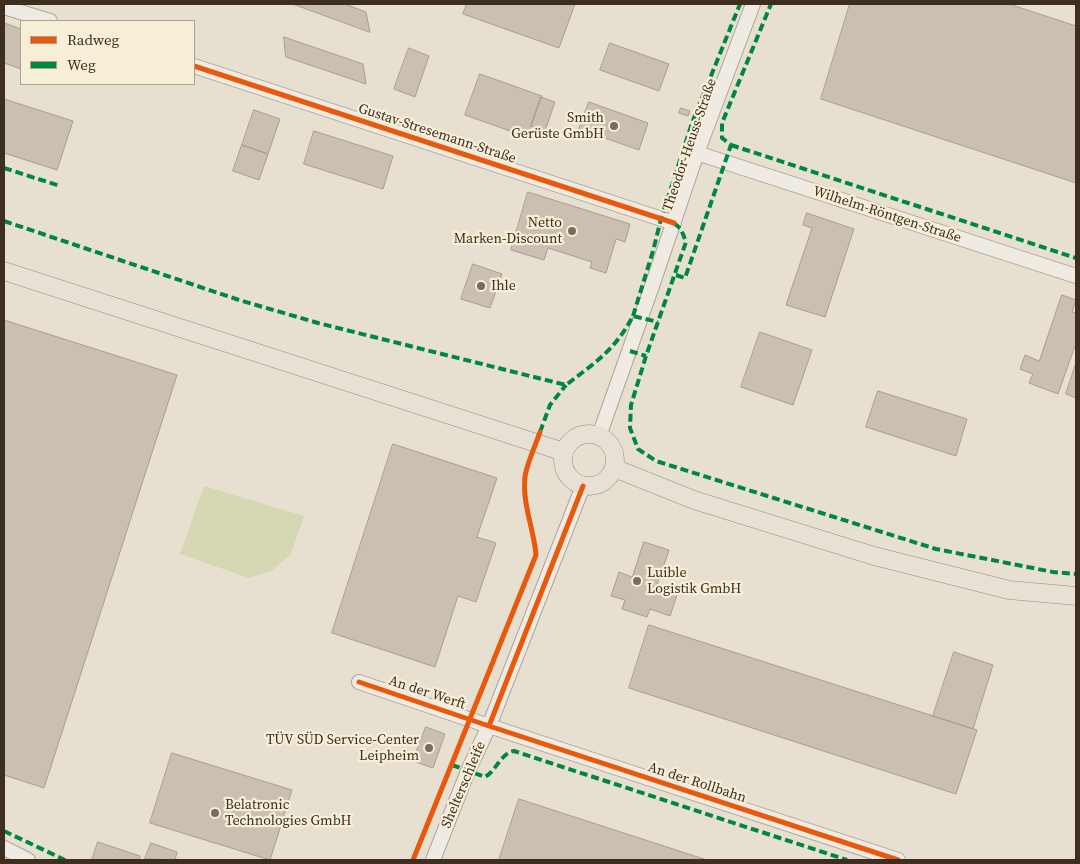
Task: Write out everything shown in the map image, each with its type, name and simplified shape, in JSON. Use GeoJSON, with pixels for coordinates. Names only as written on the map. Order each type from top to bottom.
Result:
{"type":"FeatureCollection","features":[{"type":"Feature","properties":{"kind":"main road"},"geometry":{"type":"LineString","coordinates":[[4,271],[564,452]]}},
{"type":"Feature","properties":{"kind":"main road"},"geometry":{"type":"LineString","coordinates":[[591,434],[599,436],[607,441],[613,449],[616,459],[610,477],[593,487],[573,482],[566,474],[563,463],[564,452],[574,438],[591,434]]}},
{"type":"Feature","properties":{"kind":"main road"},"geometry":{"type":"LineString","coordinates":[[614,468],[694,500],[874,556],[1009,590],[1076,596]]}},
{"type":"Feature","properties":{"kind":"street","name":"Theodor-Heuss-Straße"},"geometry":{"type":"LineString","coordinates":[[599,436],[698,153],[753,4]]}},
{"type":"Feature","properties":{"kind":"street"},"geometry":{"type":"LineString","coordinates":[[4,7],[47,20]]}},
{"type":"Feature","properties":{"kind":"street","name":"Gustav-Stresemann-Straße"},"geometry":{"type":"LineString","coordinates":[[195,66],[674,223]]}},
{"type":"Feature","properties":{"kind":"street","name":"Wilhelm-Röntgen-Straße"},"geometry":{"type":"LineString","coordinates":[[698,153],[1076,276]]}},
{"type":"Feature","properties":{"kind":"street","name":"Shelterschleife"},"geometry":{"type":"LineString","coordinates":[[433,860],[468,771],[489,726],[583,486]]}},
{"type":"Feature","properties":{"kind":"street","name":"An der Werft"},"geometry":{"type":"LineString","coordinates":[[359,682],[489,726]]}},
{"type":"Feature","properties":{"kind":"street","name":"An der Rollbahn"},"geometry":{"type":"LineString","coordinates":[[489,726],[898,860]]}},
{"type":"Feature","properties":{"kind":"street"},"geometry":{"type":"LineString","coordinates":[[4,848],[28,860]]}},
{"type":"Feature","properties":{"kind":"green space"},"geometry":{"type":"Polygon","coordinates":[[[204,486],[304,516],[291,554],[273,570],[249,578],[180,554],[204,486]]]}},
{"type":"Feature","properties":{"kind":"building"},"geometry":{"type":"Polygon","coordinates":[[[293,4],[345,4],[366,12],[370,32],[293,4]]]}},
{"type":"Feature","properties":{"kind":"building"},"geometry":{"type":"Polygon","coordinates":[[[467,4],[575,4],[559,48],[463,14],[467,4]]]}},
{"type":"Feature","properties":{"kind":"building"},"geometry":{"type":"Polygon","coordinates":[[[850,4],[1009,4],[1076,26],[1076,183],[821,99],[850,4]]]}},
{"type":"Feature","properties":{"kind":"building"},"geometry":{"type":"Polygon","coordinates":[[[4,23],[20,29],[20,69],[4,63],[4,23]]]}},
{"type":"Feature","properties":{"kind":"building"},"geometry":{"type":"Polygon","coordinates":[[[284,37],[363,64],[366,84],[286,57],[284,37]]]}},
{"type":"Feature","properties":{"kind":"building"},"geometry":{"type":"Polygon","coordinates":[[[610,43],[669,64],[659,91],[600,70],[610,43]]]}},
{"type":"Feature","properties":{"kind":"building"},"geometry":{"type":"Polygon","coordinates":[[[409,48],[429,56],[415,97],[394,89],[409,48]]]}},
{"type":"Feature","properties":{"kind":"building"},"geometry":{"type":"Polygon","coordinates":[[[480,74],[542,96],[527,137],[465,115],[480,74]]]}},
{"type":"Feature","properties":{"kind":"building"},"geometry":{"type":"Polygon","coordinates":[[[541,97],[555,102],[545,131],[531,126],[541,97]]]}},
{"type":"Feature","properties":{"kind":"building"},"geometry":{"type":"Polygon","coordinates":[[[4,99],[73,121],[57,170],[4,153],[4,99]]]}},
{"type":"Feature","properties":{"kind":"building","name":"Smith Gerüste GmbH"},"geometry":{"type":"Polygon","coordinates":[[[589,102],[648,123],[639,150],[579,129],[589,102]]]}},
{"type":"Feature","properties":{"kind":"building"},"geometry":{"type":"Polygon","coordinates":[[[681,108],[690,111],[688,116],[679,113],[681,108]]]}},
{"type":"Feature","properties":{"kind":"building"},"geometry":{"type":"Polygon","coordinates":[[[254,110],[280,119],[268,154],[242,145],[254,110]]]}},
{"type":"Feature","properties":{"kind":"building"},"geometry":{"type":"Polygon","coordinates":[[[314,131],[393,156],[383,189],[304,164],[314,131]]]}},
{"type":"Feature","properties":{"kind":"building"},"geometry":{"type":"Polygon","coordinates":[[[242,145],[268,154],[259,180],[233,171],[242,145]]]}},
{"type":"Feature","properties":{"kind":"building","name":"Netto Marken-Discount"},"geometry":{"type":"Polygon","coordinates":[[[528,192],[630,224],[625,242],[616,239],[606,273],[590,268],[592,262],[548,248],[544,260],[511,250],[528,192]]]}},
{"type":"Feature","properties":{"kind":"building"},"geometry":{"type":"Polygon","coordinates":[[[807,213],[854,229],[825,317],[786,305],[812,228],[803,225],[807,213]]]}},
{"type":"Feature","properties":{"kind":"building","name":"Ihle"},"geometry":{"type":"Polygon","coordinates":[[[473,264],[502,274],[490,308],[461,299],[473,264]]]}},
{"type":"Feature","properties":{"kind":"building"},"geometry":{"type":"Polygon","coordinates":[[[1062,295],[1076,300],[1072,312],[1076,313],[1076,343],[1058,394],[1029,383],[1033,374],[1020,369],[1025,355],[1039,361],[1062,295]]]}},
{"type":"Feature","properties":{"kind":"building"},"geometry":{"type":"Polygon","coordinates":[[[4,320],[177,375],[44,788],[4,775],[4,320]]]}},
{"type":"Feature","properties":{"kind":"building"},"geometry":{"type":"Polygon","coordinates":[[[760,332],[812,350],[793,405],[741,387],[760,332]]]}},
{"type":"Feature","properties":{"kind":"building"},"geometry":{"type":"Polygon","coordinates":[[[1076,363],[1076,398],[1066,394],[1076,363]]]}},
{"type":"Feature","properties":{"kind":"building"},"geometry":{"type":"Polygon","coordinates":[[[878,391],[967,419],[956,456],[866,427],[878,391]]]}},
{"type":"Feature","properties":{"kind":"building"},"geometry":{"type":"Polygon","coordinates":[[[393,444],[497,478],[477,537],[496,543],[476,602],[458,596],[435,667],[332,633],[393,444]]]}},
{"type":"Feature","properties":{"kind":"building","name":"Luible Logistik GmbH"},"geometry":{"type":"Polygon","coordinates":[[[644,542],[669,550],[657,585],[678,592],[670,616],[650,609],[647,617],[622,609],[625,600],[611,596],[619,572],[632,577],[644,542]]]}},
{"type":"Feature","properties":{"kind":"building"},"geometry":{"type":"Polygon","coordinates":[[[649,625],[977,730],[956,794],[629,688],[649,625]]]}},
{"type":"Feature","properties":{"kind":"building"},"geometry":{"type":"Polygon","coordinates":[[[954,652],[993,665],[973,729],[933,716],[954,652]]]}},
{"type":"Feature","properties":{"kind":"building","name":"TÜV SÜD Service-Center Leipheim"},"geometry":{"type":"Polygon","coordinates":[[[426,727],[445,734],[433,768],[413,761],[426,727]]]}},
{"type":"Feature","properties":{"kind":"building"},"geometry":{"type":"Polygon","coordinates":[[[172,753],[292,790],[270,860],[150,823],[172,753]]]}},
{"type":"Feature","properties":{"kind":"building"},"geometry":{"type":"Polygon","coordinates":[[[519,799],[707,860],[499,860],[519,799]]]}},
{"type":"Feature","properties":{"kind":"building"},"geometry":{"type":"Polygon","coordinates":[[[98,842],[140,856],[139,860],[92,860],[98,842]]]}},
{"type":"Feature","properties":{"kind":"building"},"geometry":{"type":"Polygon","coordinates":[[[151,843],[177,852],[175,860],[145,859],[151,843]]]}},
{"type":"Feature","properties":{"kind":"marked path"},"geometry":{"type":"LineString","coordinates":[[633,316],[661,219],[692,123],[740,4]]}},
{"type":"Feature","properties":{"kind":"marked path"},"geometry":{"type":"LineString","coordinates":[[676,275],[685,278],[731,145],[722,138],[722,123],[771,4]]}},
{"type":"Feature","properties":{"kind":"marked path"},"geometry":{"type":"LineString","coordinates":[[731,145],[1076,258]]}},
{"type":"Feature","properties":{"kind":"marked path"},"geometry":{"type":"LineString","coordinates":[[4,168],[60,186]]}},
{"type":"Feature","properties":{"kind":"marked path"},"geometry":{"type":"LineString","coordinates":[[4,221],[239,300],[318,323],[566,385],[612,347],[633,316],[658,322]]}},
{"type":"Feature","properties":{"kind":"marked path"},"geometry":{"type":"LineString","coordinates":[[674,223],[681,229],[686,242],[631,405],[630,428],[638,449],[656,461],[936,549],[1053,572],[1076,574]]}},
{"type":"Feature","properties":{"kind":"marked path"},"geometry":{"type":"LineString","coordinates":[[630,351],[646,356]]}},
{"type":"Feature","properties":{"kind":"marked path"},"geometry":{"type":"LineString","coordinates":[[540,432],[550,405],[566,385]]}},
{"type":"Feature","properties":{"kind":"marked path"},"geometry":{"type":"LineString","coordinates":[[452,765],[485,777],[509,752],[514,751],[847,860]]}},
{"type":"Feature","properties":{"kind":"marked path"},"geometry":{"type":"LineString","coordinates":[[4,831],[65,860]]}},
{"type":"Feature","properties":{"kind":"cycle path"},"geometry":{"type":"LineString","coordinates":[[195,66],[674,223]]}},
{"type":"Feature","properties":{"kind":"cycle path"},"geometry":{"type":"LineString","coordinates":[[413,860],[536,555],[525,497],[525,477],[540,432]]}},
{"type":"Feature","properties":{"kind":"cycle path"},"geometry":{"type":"LineString","coordinates":[[489,726],[583,486]]}},
{"type":"Feature","properties":{"kind":"cycle path"},"geometry":{"type":"LineString","coordinates":[[359,682],[898,860]]}},
{"type":"Feature","properties":{"kind":"place","name":"Smith Gerüste GmbH"},"geometry":{"type":"Point","coordinates":[614,126]}},
{"type":"Feature","properties":{"kind":"place","name":"Netto Marken-Discount"},"geometry":{"type":"Point","coordinates":[572,231]}},
{"type":"Feature","properties":{"kind":"place","name":"Ihle"},"geometry":{"type":"Point","coordinates":[481,286]}},
{"type":"Feature","properties":{"kind":"place","name":"Luible Logistik GmbH"},"geometry":{"type":"Point","coordinates":[637,581]}},
{"type":"Feature","properties":{"kind":"place","name":"TÜV SÜD Service-Center Leipheim"},"geometry":{"type":"Point","coordinates":[429,748]}},
{"type":"Feature","properties":{"kind":"place","name":"Belatronic Technologies GmbH"},"geometry":{"type":"Point","coordinates":[215,813]}}]}
